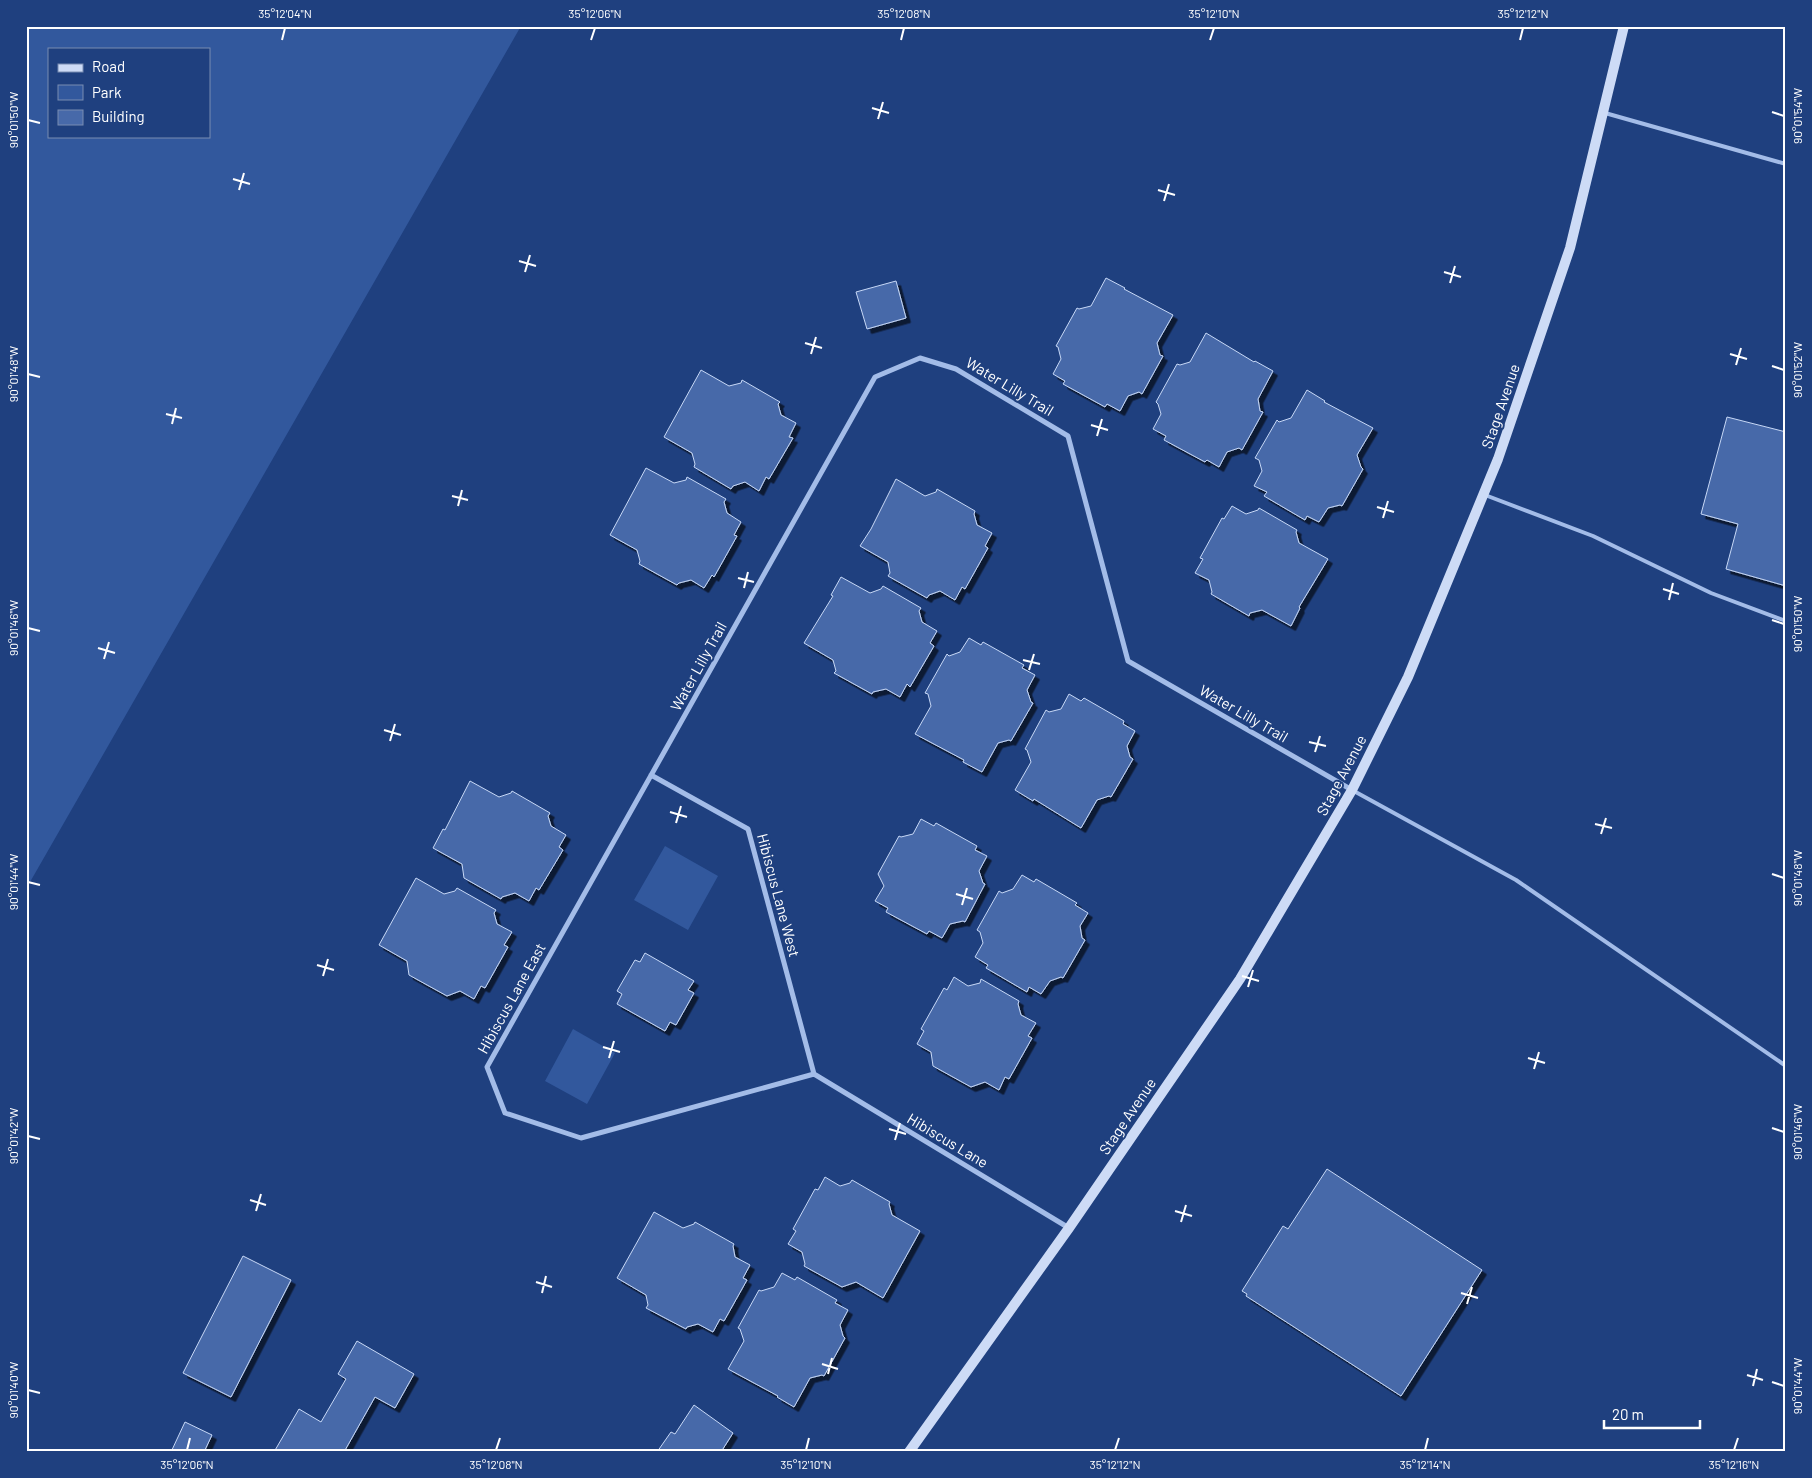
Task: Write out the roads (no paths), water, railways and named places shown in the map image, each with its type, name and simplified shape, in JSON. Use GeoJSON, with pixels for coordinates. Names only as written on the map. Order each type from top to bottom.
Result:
{"type":"FeatureCollection","features":[{"type":"Feature","properties":{"kind":"main road","name":"Stage Avenue"},"geometry":{"type":"LineString","coordinates":[[909,1452],[1069,1228],[1240,978],[1352,790],[1408,676],[1498,459],[1570,248],[1624,26]]}},
{"type":"Feature","properties":{"kind":"street","name":"Water Lilly Trail"},"geometry":{"type":"LineString","coordinates":[[651,774],[875,377],[920,358],[956,369],[1068,436],[1128,661],[1352,790]]}},
{"type":"Feature","properties":{"kind":"street","name":"Hibiscus Lane East"},"geometry":{"type":"LineString","coordinates":[[651,774],[487,1067],[505,1113],[581,1138],[814,1074]]}},
{"type":"Feature","properties":{"kind":"street","name":"Hibiscus Lane West"},"geometry":{"type":"LineString","coordinates":[[651,774],[748,829],[814,1074]]}},
{"type":"Feature","properties":{"kind":"street","name":"Hibiscus Lane"},"geometry":{"type":"LineString","coordinates":[[814,1074],[1069,1228]]}},
{"type":"Feature","properties":{"kind":"lane"},"geometry":{"type":"LineString","coordinates":[[1603,112],[1786,164]]}},
{"type":"Feature","properties":{"kind":"lane"},"geometry":{"type":"LineString","coordinates":[[1483,494],[1593,536],[1711,593],[1786,621]]}},
{"type":"Feature","properties":{"kind":"lane"},"geometry":{"type":"LineString","coordinates":[[1352,790],[1516,880],[1786,1066]]}}]}
